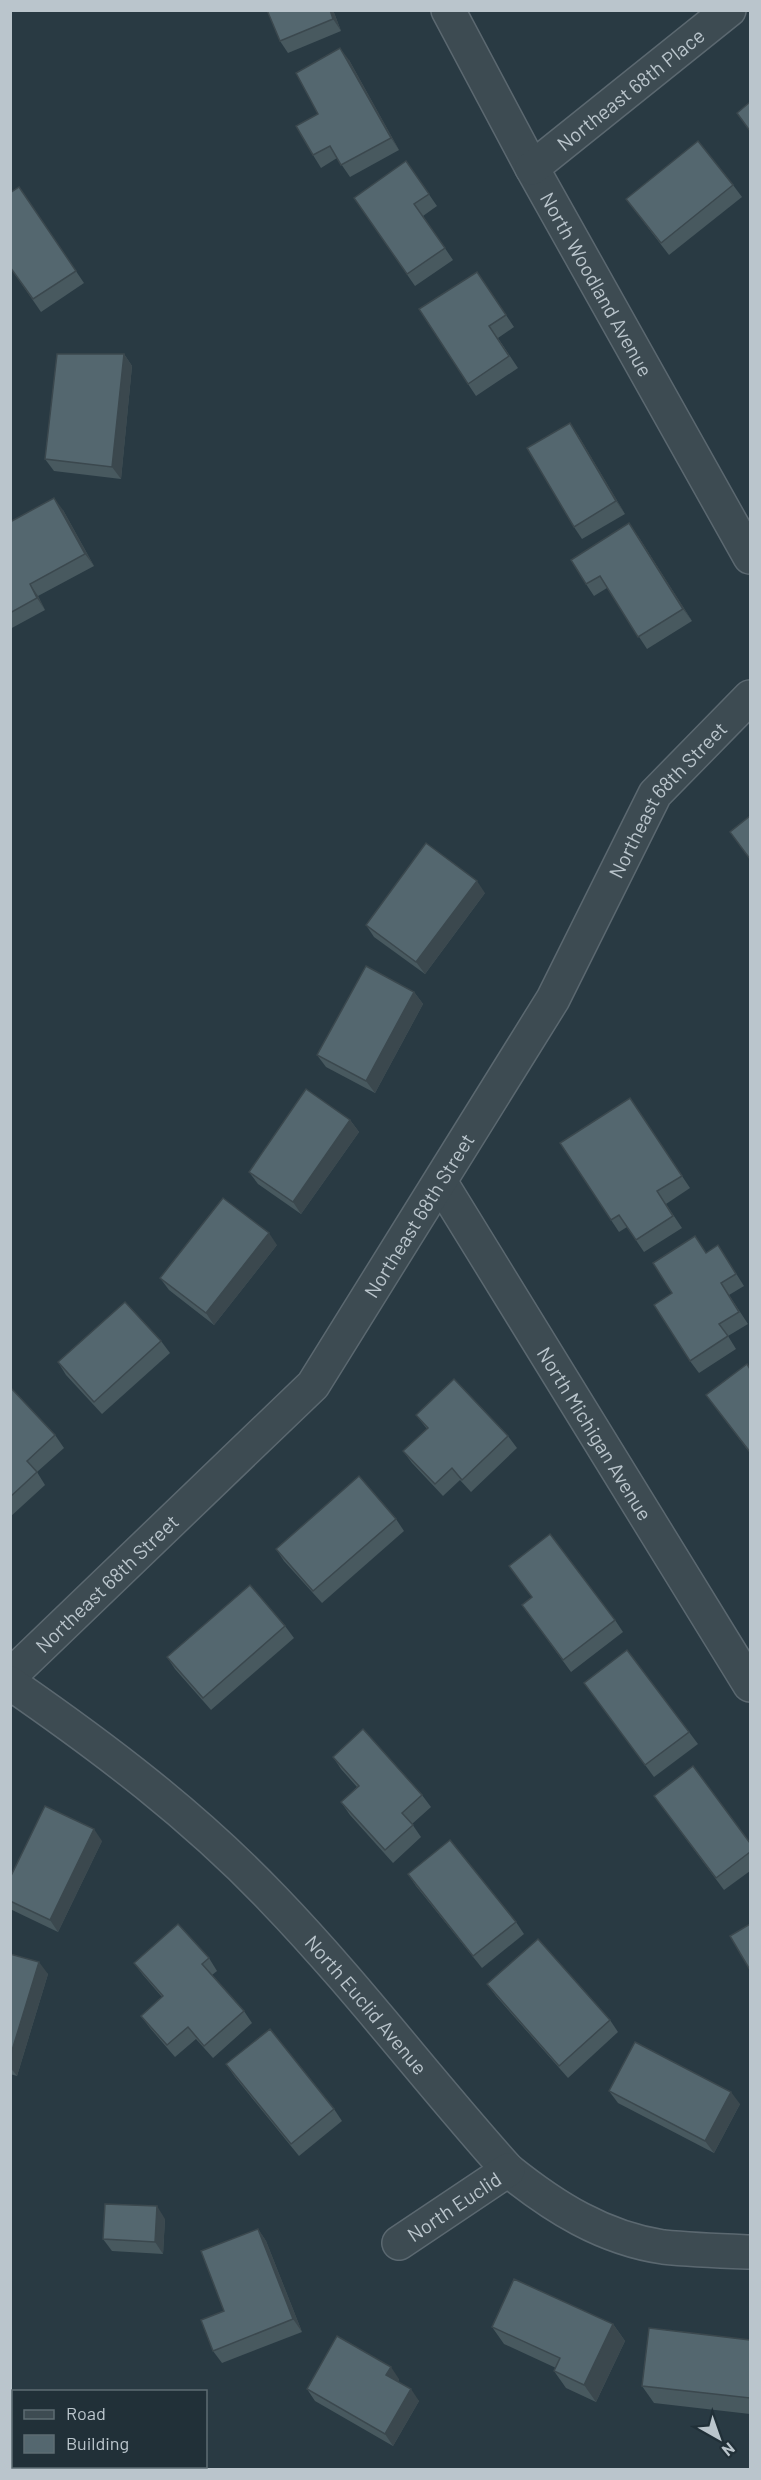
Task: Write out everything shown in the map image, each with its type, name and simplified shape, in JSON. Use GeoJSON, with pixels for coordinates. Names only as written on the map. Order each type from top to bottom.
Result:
{"type":"FeatureCollection","features":[{"type":"Feature","properties":{"kind":"street","name":"North Woodland Avenue"},"geometry":{"type":"LineString","coordinates":[[448,10],[532,168],[750,556]]}},
{"type":"Feature","properties":{"kind":"street","name":"Northeast 68th Place"},"geometry":{"type":"LineString","coordinates":[[532,168],[729,10]]}},
{"type":"Feature","properties":{"kind":"street","name":"Northeast 68th Street"},"geometry":{"type":"LineString","coordinates":[[10,1677],[313,1385],[441,1183],[553,999],[655,794],[750,697]]}},
{"type":"Feature","properties":{"kind":"street","name":"North Michigan Avenue"},"geometry":{"type":"LineString","coordinates":[[441,1183],[750,1685]]}},
{"type":"Feature","properties":{"kind":"street","name":"North Euclid Avenue"},"geometry":{"type":"LineString","coordinates":[[10,1683],[105,1748],[174,1805],[273,1898],[508,2170],[547,2201],[590,2225],[663,2247],[750,2252]]}},
{"type":"Feature","properties":{"kind":"street","name":"North Euclid"},"geometry":{"type":"LineString","coordinates":[[399,2242],[508,2170]]}},
{"type":"Feature","properties":{"kind":"building"},"geometry":{"type":"Polygon","coordinates":[[[267,10],[330,10],[333,19],[280,41],[267,10]]]}},
{"type":"Feature","properties":{"kind":"building"},"geometry":{"type":"Polygon","coordinates":[[[340,48],[391,138],[341,165],[330,146],[313,155],[296,126],[318,114],[296,73],[340,48]]]}},
{"type":"Feature","properties":{"kind":"building"},"geometry":{"type":"Polygon","coordinates":[[[750,102],[750,131],[737,113],[750,102]]]}},
{"type":"Feature","properties":{"kind":"building"},"geometry":{"type":"Polygon","coordinates":[[[698,141],[733,185],[661,243],[626,199],[698,141]]]}},
{"type":"Feature","properties":{"kind":"building"},"geometry":{"type":"Polygon","coordinates":[[[406,161],[429,194],[414,204],[445,248],[407,274],[354,198],[406,161]]]}},
{"type":"Feature","properties":{"kind":"building"},"geometry":{"type":"Polygon","coordinates":[[[19,187],[76,271],[33,299],[10,267],[10,193],[19,187]]]}},
{"type":"Feature","properties":{"kind":"building"},"geometry":{"type":"Polygon","coordinates":[[[477,272],[506,315],[489,326],[509,356],[468,384],[419,309],[477,272]]]}},
{"type":"Feature","properties":{"kind":"building"},"geometry":{"type":"Polygon","coordinates":[[[57,354],[124,354],[112,467],[45,459],[57,354]]]}},
{"type":"Feature","properties":{"kind":"building"},"geometry":{"type":"Polygon","coordinates":[[[570,423],[616,501],[574,527],[527,448],[570,423]]]}},
{"type":"Feature","properties":{"kind":"building"},"geometry":{"type":"Polygon","coordinates":[[[54,498],[85,554],[30,584],[37,598],[10,613],[10,522],[54,498]]]}},
{"type":"Feature","properties":{"kind":"building"},"geometry":{"type":"Polygon","coordinates":[[[629,523],[683,609],[638,637],[600,576],[586,584],[571,560],[629,523]]]}},
{"type":"Feature","properties":{"kind":"building"},"geometry":{"type":"Polygon","coordinates":[[[750,816],[750,859],[730,832],[750,816]]]}},
{"type":"Feature","properties":{"kind":"building"},"geometry":{"type":"Polygon","coordinates":[[[426,843],[477,881],[416,962],[366,925],[426,843]]]}},
{"type":"Feature","properties":{"kind":"building"},"geometry":{"type":"Polygon","coordinates":[[[366,966],[414,992],[366,1081],[317,1055],[366,966]]]}},
{"type":"Feature","properties":{"kind":"building"},"geometry":{"type":"Polygon","coordinates":[[[306,1089],[350,1120],[293,1202],[249,1172],[306,1089]]]}},
{"type":"Feature","properties":{"kind":"building"},"geometry":{"type":"Polygon","coordinates":[[[630,1098],[682,1176],[657,1191],[673,1216],[636,1240],[619,1215],[611,1220],[560,1143],[630,1098]]]}},
{"type":"Feature","properties":{"kind":"building"},"geometry":{"type":"Polygon","coordinates":[[[223,1198],[269,1233],[206,1313],[160,1278],[223,1198]]]}},
{"type":"Feature","properties":{"kind":"building"},"geometry":{"type":"Polygon","coordinates":[[[695,1236],[706,1253],[718,1245],[736,1274],[721,1283],[739,1312],[719,1324],[728,1336],[690,1361],[654,1305],[672,1293],[653,1263],[695,1236]]]}},
{"type":"Feature","properties":{"kind":"building"},"geometry":{"type":"Polygon","coordinates":[[[125,1302],[161,1341],[94,1402],[58,1362],[125,1302]]]}},
{"type":"Feature","properties":{"kind":"building"},"geometry":{"type":"Polygon","coordinates":[[[747,1364],[750,1369],[750,1452],[706,1395],[747,1364]]]}},
{"type":"Feature","properties":{"kind":"building"},"geometry":{"type":"Polygon","coordinates":[[[454,1379],[508,1436],[462,1480],[452,1468],[435,1484],[403,1451],[428,1428],[416,1415],[454,1379]]]}},
{"type":"Feature","properties":{"kind":"building"},"geometry":{"type":"Polygon","coordinates":[[[10,1387],[55,1435],[27,1461],[37,1472],[10,1497],[10,1387]]]}},
{"type":"Feature","properties":{"kind":"building"},"geometry":{"type":"Polygon","coordinates":[[[359,1476],[396,1519],[313,1591],[276,1549],[359,1476]]]}},
{"type":"Feature","properties":{"kind":"building"},"geometry":{"type":"Polygon","coordinates":[[[550,1534],[615,1620],[563,1660],[522,1605],[532,1597],[509,1566],[550,1534]]]}},
{"type":"Feature","properties":{"kind":"building"},"geometry":{"type":"Polygon","coordinates":[[[250,1585],[285,1626],[203,1698],[167,1657],[250,1585]]]}},
{"type":"Feature","properties":{"kind":"building"},"geometry":{"type":"Polygon","coordinates":[[[627,1650],[689,1732],[645,1765],[584,1683],[627,1650]]]}},
{"type":"Feature","properties":{"kind":"building"},"geometry":{"type":"Polygon","coordinates":[[[363,1729],[422,1795],[402,1813],[413,1825],[385,1850],[341,1802],[359,1786],[333,1757],[363,1729]]]}},
{"type":"Feature","properties":{"kind":"building"},"geometry":{"type":"Polygon","coordinates":[[[693,1766],[750,1843],[750,1852],[716,1878],[654,1796],[693,1766]]]}},
{"type":"Feature","properties":{"kind":"building"},"geometry":{"type":"Polygon","coordinates":[[[45,1806],[94,1829],[50,1920],[10,1901],[10,1878],[45,1806]]]}},
{"type":"Feature","properties":{"kind":"building"},"geometry":{"type":"Polygon","coordinates":[[[450,1840],[516,1922],[473,1956],[408,1874],[450,1840]]]}},
{"type":"Feature","properties":{"kind":"building"},"geometry":{"type":"Polygon","coordinates":[[[178,1924],[209,1958],[202,1964],[244,2011],[204,2046],[188,2027],[167,2045],[141,2016],[163,1996],[134,1963],[178,1924]]]}},
{"type":"Feature","properties":{"kind":"building"},"geometry":{"type":"Polygon","coordinates":[[[750,1924],[750,1970],[730,1936],[750,1924]]]}},
{"type":"Feature","properties":{"kind":"building"},"geometry":{"type":"Polygon","coordinates":[[[538,1939],[610,2020],[559,2066],[487,1984],[538,1939]]]}},
{"type":"Feature","properties":{"kind":"building"},"geometry":{"type":"Polygon","coordinates":[[[10,1954],[39,1962],[10,2057],[10,1954]]]}},
{"type":"Feature","properties":{"kind":"building"},"geometry":{"type":"Polygon","coordinates":[[[270,2029],[334,2109],[291,2144],[226,2064],[270,2029]]]}},
{"type":"Feature","properties":{"kind":"building"},"geometry":{"type":"Polygon","coordinates":[[[635,2042],[731,2092],[705,2141],[609,2091],[635,2042]]]}},
{"type":"Feature","properties":{"kind":"building"},"geometry":{"type":"Polygon","coordinates":[[[105,2204],[157,2206],[155,2242],[103,2239],[105,2204]]]}},
{"type":"Feature","properties":{"kind":"building"},"geometry":{"type":"Polygon","coordinates":[[[258,2229],[293,2319],[213,2351],[201,2320],[224,2311],[201,2251],[258,2229]]]}},
{"type":"Feature","properties":{"kind":"building"},"geometry":{"type":"Polygon","coordinates":[[[514,2279],[613,2324],[584,2385],[554,2371],[560,2358],[492,2327],[514,2279]]]}},
{"type":"Feature","properties":{"kind":"building"},"geometry":{"type":"Polygon","coordinates":[[[649,2328],[750,2340],[750,2398],[642,2386],[649,2328]]]}},
{"type":"Feature","properties":{"kind":"building"},"geometry":{"type":"Polygon","coordinates":[[[337,2336],[391,2367],[386,2375],[411,2389],[385,2434],[307,2389],[337,2336]]]}}]}
